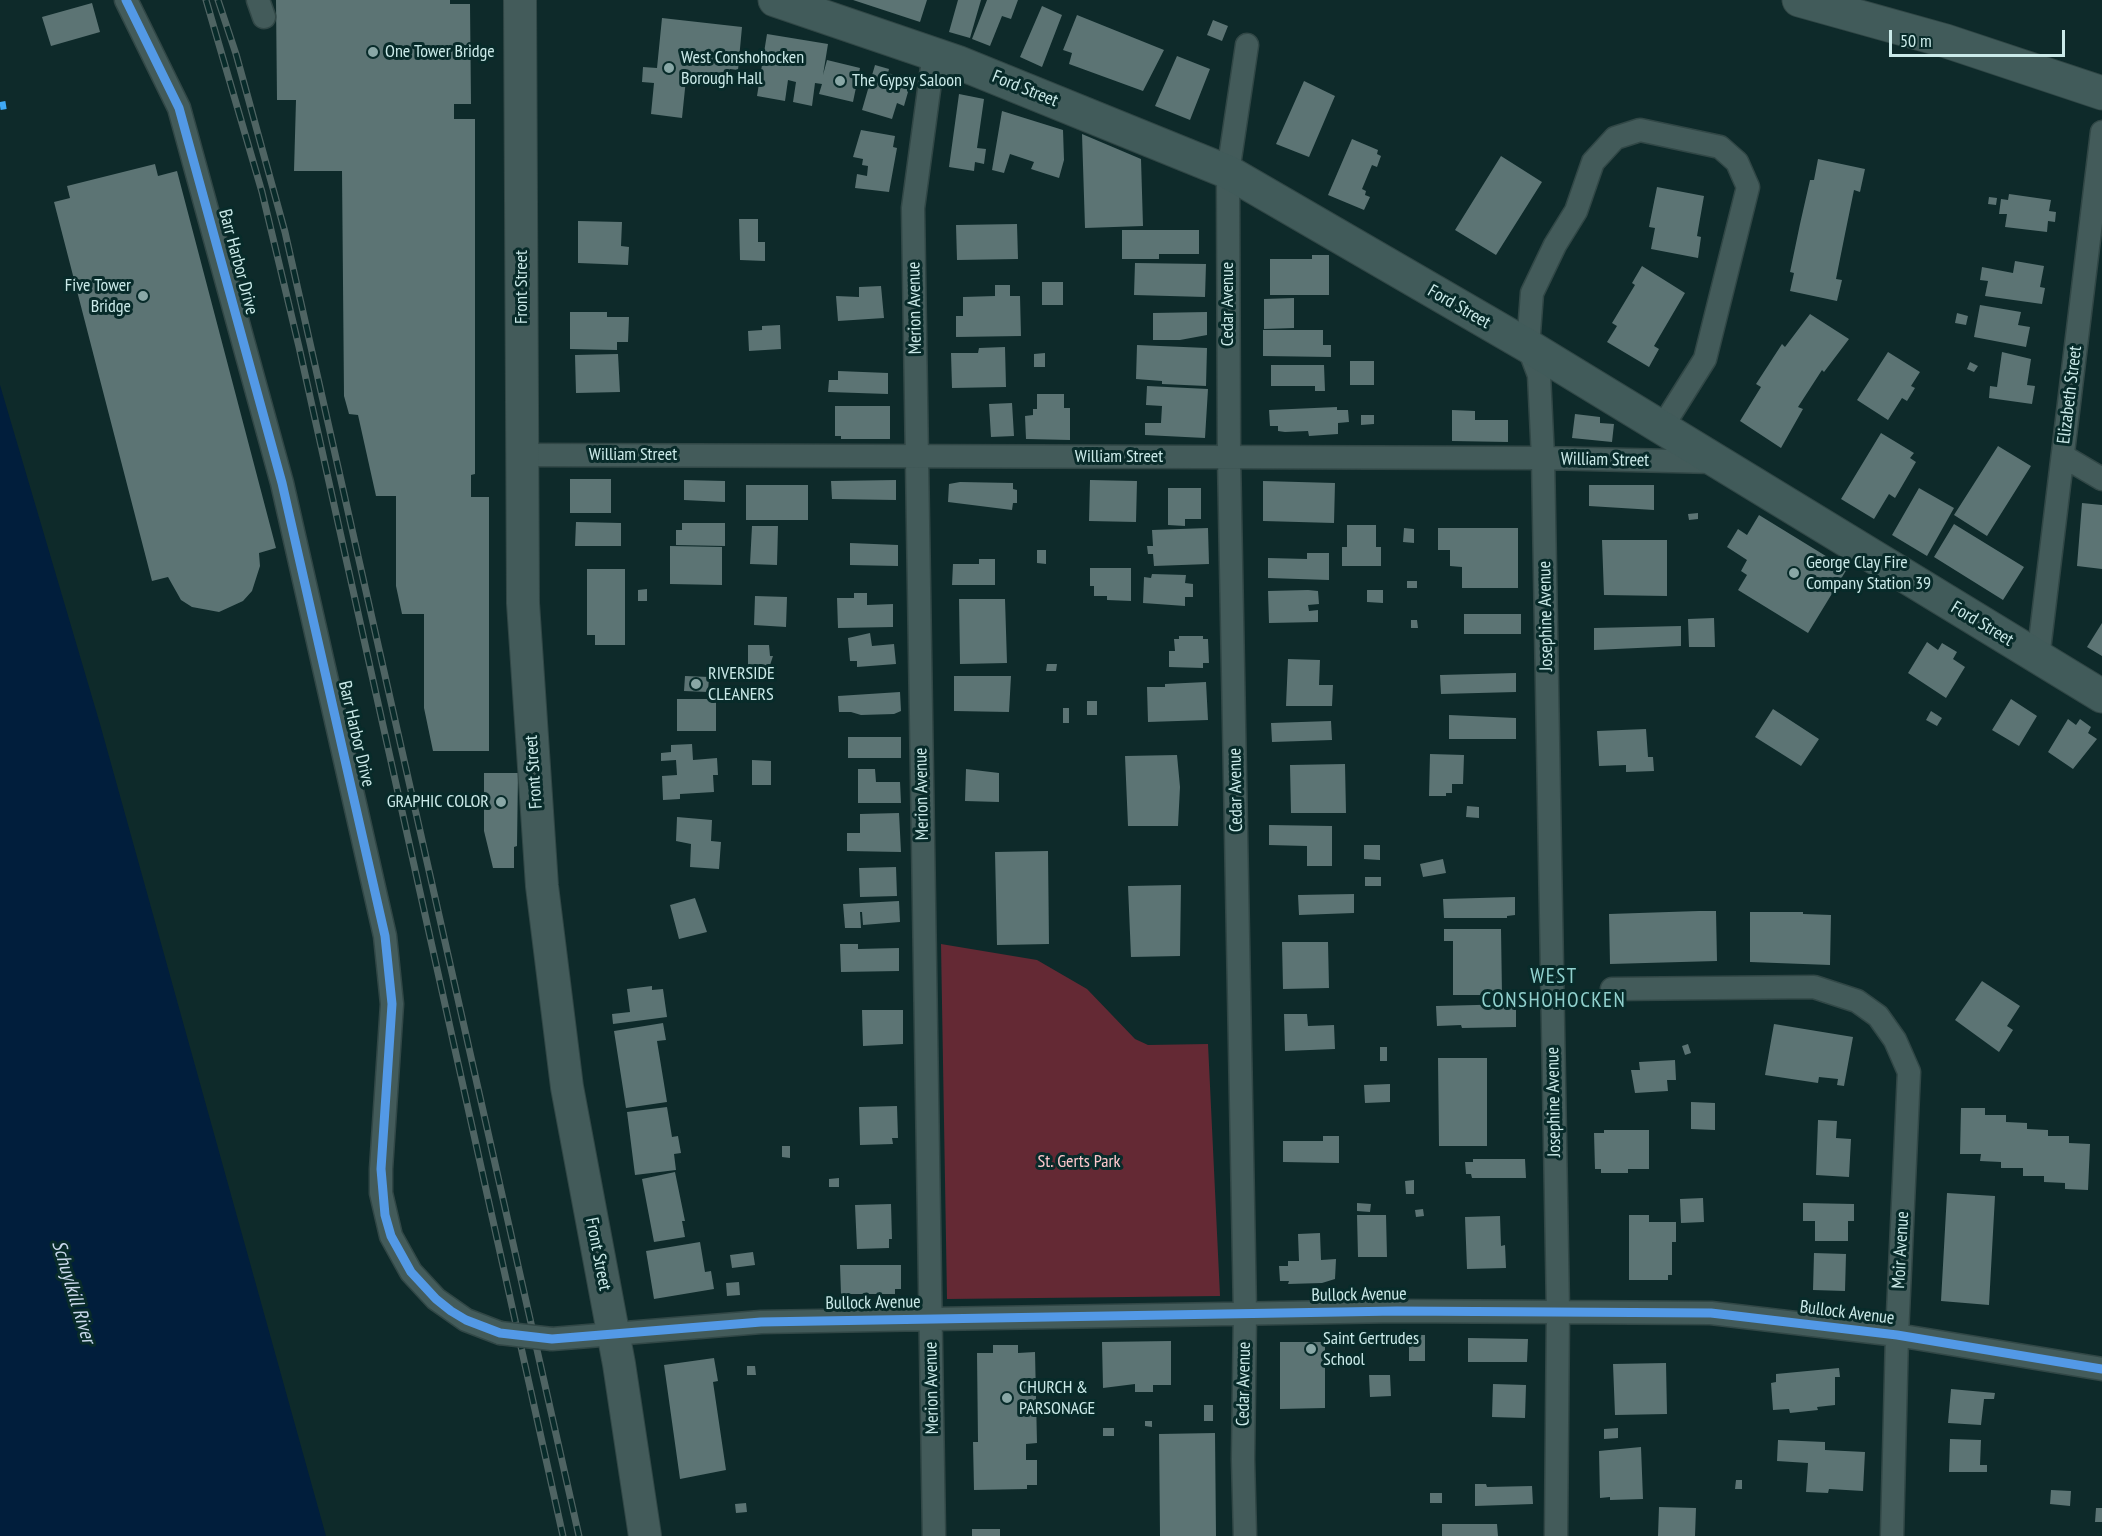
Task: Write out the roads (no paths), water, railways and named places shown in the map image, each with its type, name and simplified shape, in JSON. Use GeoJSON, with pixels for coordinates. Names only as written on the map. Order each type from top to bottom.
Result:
{"type":"FeatureCollection","features":[{"type":"Feature","properties":{"kind":"main road","name":"Front Street"},"geometry":{"type":"LineString","coordinates":[[520,0],[523,603],[548,952],[577,1144],[614,1334],[645,1536]]}},
{"type":"Feature","properties":{"kind":"main road","name":"Ford Street"},"geometry":{"type":"LineString","coordinates":[[775,0],[934,53],[1228,172],[1528,346],[2102,696]]}},
{"type":"Feature","properties":{"kind":"main road"},"geometry":{"type":"LineString","coordinates":[[1799,0],[1946,41],[2102,93]]}},
{"type":"Feature","properties":{"kind":"street","name":"Barr Harbor Drive"},"geometry":{"type":"LineString","coordinates":[[126,0],[171,88],[182,119],[282,483],[385,936],[392,1004],[381,1181],[391,1236],[411,1272],[436,1299],[466,1320],[518,1337],[552,1339],[614,1334]]}},
{"type":"Feature","properties":{"kind":"street","name":"Cedar Avenue"},"geometry":{"type":"LineString","coordinates":[[1245,1536],[1242,1459],[1245,1313],[1229,457],[1228,172],[1248,45]]}},
{"type":"Feature","properties":{"kind":"street","name":"Merion Avenue"},"geometry":{"type":"LineString","coordinates":[[934,53],[913,208],[934,1536]]}},
{"type":"Feature","properties":{"kind":"street","name":"Josephine Avenue"},"geometry":{"type":"LineString","coordinates":[[1556,1536],[1558,1311],[1543,458],[1539,375],[1528,346],[1532,293],[1555,245],[1576,210],[1593,162],[1615,138],[1640,130],[1720,147],[1737,162],[1748,187],[1705,359],[1661,429]]}},
{"type":"Feature","properties":{"kind":"street","name":"Elizabeth Street"},"geometry":{"type":"LineString","coordinates":[[2038,658],[2102,132]]}},
{"type":"Feature","properties":{"kind":"street","name":"William Street"},"geometry":{"type":"LineString","coordinates":[[522,455],[1543,458],[1716,462]]}},
{"type":"Feature","properties":{"kind":"street"},"geometry":{"type":"LineString","coordinates":[[2062,456],[2102,479]]}},
{"type":"Feature","properties":{"kind":"street","name":"Moir Avenue"},"geometry":{"type":"LineString","coordinates":[[1612,989],[1814,987],[1857,1001],[1878,1016],[1895,1040],[1909,1072],[1897,1335],[1892,1536]]}},
{"type":"Feature","properties":{"kind":"street","name":"Bullock Avenue"},"geometry":{"type":"LineString","coordinates":[[614,1334],[761,1322],[1245,1313],[1558,1311],[1711,1313],[1897,1335],[2102,1369]]}},
{"type":"Feature","properties":{"kind":"water","name":"Schuylkill River"},"geometry":{"type":"Polygon","coordinates":[[[0,385],[100,724],[326,1536],[0,1536],[0,385]]]}},
{"type":"Feature","properties":{"kind":"railway"},"geometry":{"type":"LineString","coordinates":[[206,0],[262,192],[299,347],[563,1536]]}},
{"type":"Feature","properties":{"kind":"railway"},"geometry":{"type":"LineString","coordinates":[[218,0],[236,54],[285,232],[579,1536]]}},
{"type":"Feature","properties":{"kind":"place","name":"One Tower Bridge"},"geometry":{"type":"Point","coordinates":[373,52]}},
{"type":"Feature","properties":{"kind":"place","name":"West Conshohocken Borough Hall"},"geometry":{"type":"Point","coordinates":[669,68]}},
{"type":"Feature","properties":{"kind":"place","name":"The Gypsy Saloon"},"geometry":{"type":"Point","coordinates":[840,81]}},
{"type":"Feature","properties":{"kind":"place","name":"Five Tower Bridge"},"geometry":{"type":"Point","coordinates":[143,296]}},
{"type":"Feature","properties":{"kind":"place","name":"George Clay Fire Company Station 39"},"geometry":{"type":"Point","coordinates":[1794,573]}},
{"type":"Feature","properties":{"kind":"place","name":"RIVERSIDE CLEANERS"},"geometry":{"type":"Point","coordinates":[696,684]}},
{"type":"Feature","properties":{"kind":"place","name":"GRAPHIC COLOR"},"geometry":{"type":"Point","coordinates":[501,802]}},
{"type":"Feature","properties":{"kind":"place","name":"Saint Gertrudes School"},"geometry":{"type":"Point","coordinates":[1311,1349]}},
{"type":"Feature","properties":{"kind":"place","name":"CHURCH & PARSONAGE"},"geometry":{"type":"Point","coordinates":[1007,1398]}},
{"type":"Feature","properties":{"kind":"district","name":"WEST CONSHOHOCKEN"},"geometry":{"type":"Point","coordinates":[1554,989]}},
{"type":"Feature","properties":{"kind":"park label","name":"St. Gerts Park"},"geometry":{"type":"Point","coordinates":[1079,1162]}}]}
